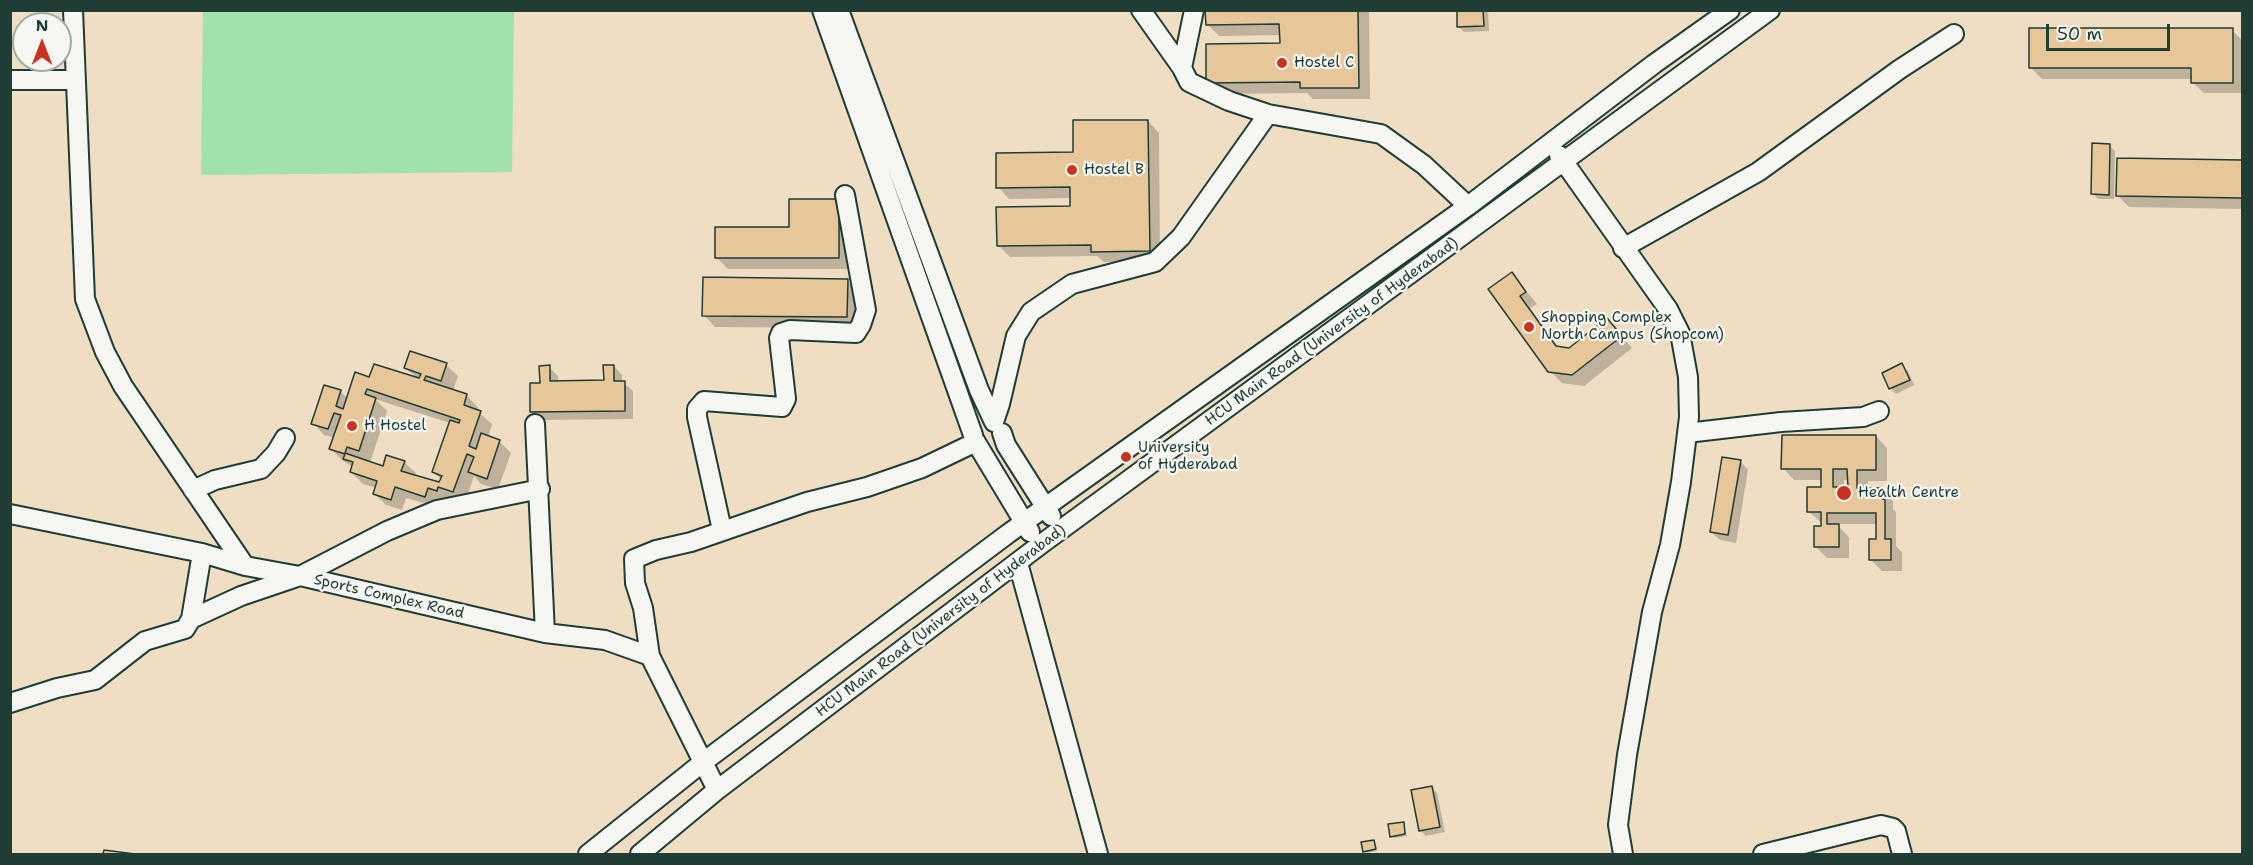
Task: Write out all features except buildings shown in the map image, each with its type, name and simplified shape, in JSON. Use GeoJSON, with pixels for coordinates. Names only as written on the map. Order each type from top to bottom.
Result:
{"type":"FeatureCollection","features":[{"type":"Feature","properties":{"kind":"street"},"geometry":{"type":"LineString","coordinates":[[73,10],[85,299],[105,352],[123,386],[245,566]]}},
{"type":"Feature","properties":{"kind":"street"},"geometry":{"type":"LineString","coordinates":[[822,10],[976,440],[1024,523],[1040,545]]}},
{"type":"Feature","properties":{"kind":"street"},"geometry":{"type":"LineString","coordinates":[[840,10],[979,390],[1006,445],[1045,508],[1061,529]]}},
{"type":"Feature","properties":{"kind":"street"},"geometry":{"type":"LineString","coordinates":[[1141,10],[1182,68],[1189,82],[1229,101],[1268,114],[1381,134],[1424,165],[1468,206]]}},
{"type":"Feature","properties":{"kind":"street"},"geometry":{"type":"LineString","coordinates":[[1182,68],[1194,10]]}},
{"type":"Feature","properties":{"kind":"street","name":"HCU Main Road (University of Hyderabad)"},"geometry":{"type":"LineString","coordinates":[[588,855],[702,763],[1024,523],[1468,206],[1654,64],[1730,10]]}},
{"type":"Feature","properties":{"kind":"street","name":"HCU Main Road (University of Hyderabad)"},"geometry":{"type":"LineString","coordinates":[[640,855],[717,790],[1061,529],[1565,163],[1770,10]]}},
{"type":"Feature","properties":{"kind":"street"},"geometry":{"type":"LineString","coordinates":[[1623,248],[1758,172],[1900,69],[1954,34]]}},
{"type":"Feature","properties":{"kind":"street"},"geometry":{"type":"LineString","coordinates":[[10,80],[75,80]]}},
{"type":"Feature","properties":{"kind":"street"},"geometry":{"type":"LineString","coordinates":[[998,427],[1000,404],[1016,336],[1031,312],[1072,284],[1155,262],[1181,237],[1268,114]]}},
{"type":"Feature","properties":{"kind":"street"},"geometry":{"type":"LineString","coordinates":[[1550,144],[1668,309],[1680,333],[1688,377],[1687,434],[1681,482],[1670,545],[1652,612],[1635,698],[1618,825],[1623,855]]}},
{"type":"Feature","properties":{"kind":"street"},"geometry":{"type":"LineString","coordinates":[[722,530],[697,409],[704,401],[782,407],[786,399],[779,338],[781,333],[790,330],[856,333],[866,310],[845,195]]}},
{"type":"Feature","properties":{"kind":"street"},"geometry":{"type":"LineString","coordinates":[[1687,434],[1781,422],[1863,417],[1879,411]]}},
{"type":"Feature","properties":{"kind":"street"},"geometry":{"type":"LineString","coordinates":[[976,440],[976,426],[980,422],[984,420],[998,427]]}},
{"type":"Feature","properties":{"kind":"street"},"geometry":{"type":"LineString","coordinates":[[535,424],[540,489],[545,633]]}},
{"type":"Feature","properties":{"kind":"street"},"geometry":{"type":"LineString","coordinates":[[193,490],[215,480],[261,469],[276,453],[285,438]]}},
{"type":"Feature","properties":{"kind":"street"},"geometry":{"type":"LineString","coordinates":[[717,790],[650,656],[643,608],[635,582],[634,559],[656,550],[691,542],[722,530],[922,468],[976,440]]}},
{"type":"Feature","properties":{"kind":"street"},"geometry":{"type":"LineString","coordinates":[[191,619],[241,596],[300,576],[387,531],[437,510],[540,489]]}},
{"type":"Feature","properties":{"kind":"street","name":"Sports Complex Road"},"geometry":{"type":"LineString","coordinates":[[10,514],[202,553],[245,566],[300,576],[545,633],[605,640],[650,656]]}},
{"type":"Feature","properties":{"kind":"street"},"geometry":{"type":"LineString","coordinates":[[10,703],[57,688],[95,680],[145,641],[185,629],[191,619],[202,553]]}},
{"type":"Feature","properties":{"kind":"street"},"geometry":{"type":"LineString","coordinates":[[1018,563],[1098,855]]}},
{"type":"Feature","properties":{"kind":"street"},"geometry":{"type":"LineString","coordinates":[[1763,855],[1881,825],[1896,831],[1902,855]]}},
{"type":"Feature","properties":{"kind":"shaded area","name":"University of Hyderabad"},"geometry":{"type":"Polygon","coordinates":[[[11,11],[2242,11],[2242,854],[11,854],[11,11]]]}},
{"type":"Feature","properties":{"kind":"green space"},"geometry":{"type":"Polygon","coordinates":[[[203,11],[514,11],[512,172],[201,175],[203,11]]]}},
{"type":"Feature","properties":{"kind":"place","name":"Hostel C"},"geometry":{"type":"Point","coordinates":[1282,63]}},
{"type":"Feature","properties":{"kind":"place","name":"Hostel B"},"geometry":{"type":"Point","coordinates":[1072,170]}},
{"type":"Feature","properties":{"kind":"place","name":"Shopping Complex North Campus (Shopcom)"},"geometry":{"type":"Point","coordinates":[1529,327]}},
{"type":"Feature","properties":{"kind":"place","name":"H Hostel"},"geometry":{"type":"Point","coordinates":[352,426]}},
{"type":"Feature","properties":{"kind":"place","name":"University of Hyderabad"},"geometry":{"type":"Point","coordinates":[1126,457]}},
{"type":"Feature","properties":{"kind":"place","name":"Health Centre"},"geometry":{"type":"Point","coordinates":[1844,493]}}]}
